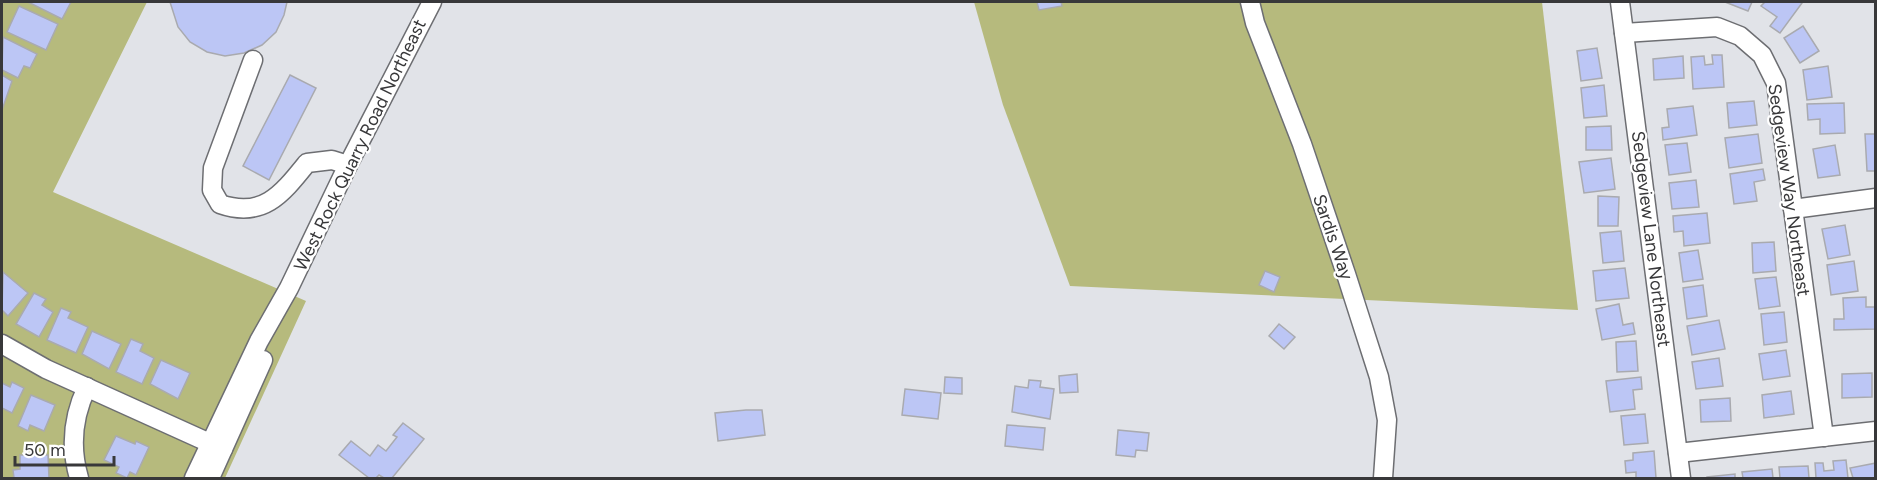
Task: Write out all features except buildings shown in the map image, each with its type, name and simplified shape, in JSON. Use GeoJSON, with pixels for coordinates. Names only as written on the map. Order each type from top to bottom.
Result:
{"type":"FeatureCollection","features":[{"type":"Feature","properties":{"kind":"street","name":"West Rock Quarry Road Northeast"},"geometry":{"type":"LineString","coordinates":[[210,478],[217,446],[259,341],[289,288],[348,165],[432,2]]}},
{"type":"Feature","properties":{"kind":"street","name":"Sardis Way"},"geometry":{"type":"LineString","coordinates":[[1250,2],[1255,23],[1302,144],[1379,377],[1387,420],[1383,478]]}},
{"type":"Feature","properties":{"kind":"street","name":"Sedgeview Lane Northeast"},"geometry":{"type":"LineString","coordinates":[[1620,2],[1681,478]]}},
{"type":"Feature","properties":{"kind":"street","name":"Sedgeview Way Northeast"},"geometry":{"type":"LineString","coordinates":[[1624,33],[1717,27],[1740,36],[1762,55],[1776,82],[1824,437]]}},
{"type":"Feature","properties":{"kind":"street"},"geometry":{"type":"LineString","coordinates":[[253,60],[213,168],[212,190],[220,204],[238,210],[254,209],[274,199],[307,163],[332,160],[348,165]]}},
{"type":"Feature","properties":{"kind":"street"},"geometry":{"type":"LineString","coordinates":[[1793,208],[1875,198]]}},
{"type":"Feature","properties":{"kind":"street"},"geometry":{"type":"LineString","coordinates":[[2,344],[87,387],[217,446]]}},
{"type":"Feature","properties":{"kind":"street"},"geometry":{"type":"LineString","coordinates":[[79,478],[73,431],[80,402],[87,387]]}},
{"type":"Feature","properties":{"kind":"street"},"geometry":{"type":"LineString","coordinates":[[1678,453],[1875,431]]}},
{"type":"Feature","properties":{"kind":"street","name":"West Rock Quarry Road Northeast"},"geometry":{"type":"LineString","coordinates":[[194,478],[217,446]]}},
{"type":"Feature","properties":{"kind":"green space"},"geometry":{"type":"Polygon","coordinates":[[[2,2],[147,2],[53,192],[306,301],[225,478],[2,478],[2,2]]]}},
{"type":"Feature","properties":{"kind":"green space"},"geometry":{"type":"Polygon","coordinates":[[[974,2],[1542,2],[1578,310],[1070,286],[1003,105],[974,2]]]}}]}
